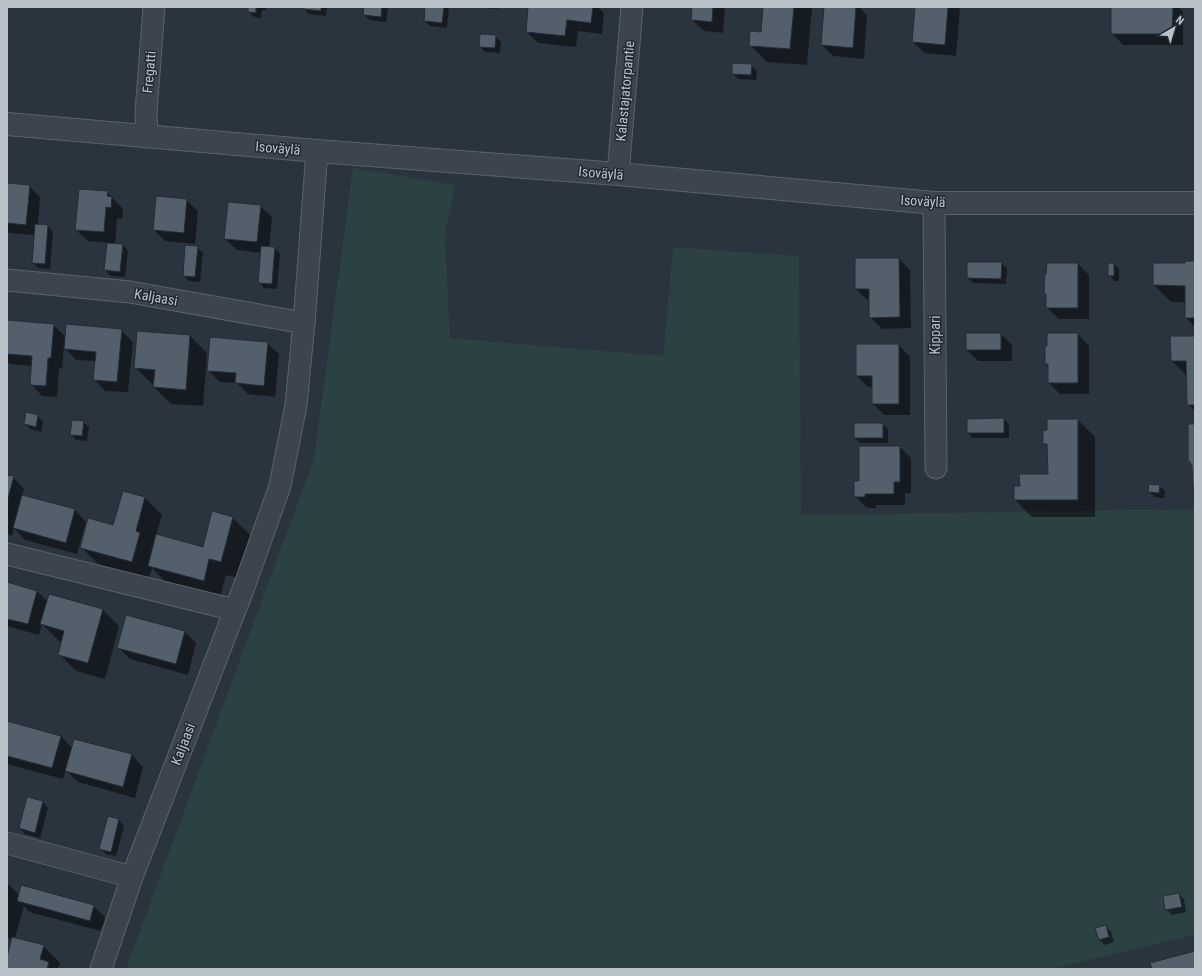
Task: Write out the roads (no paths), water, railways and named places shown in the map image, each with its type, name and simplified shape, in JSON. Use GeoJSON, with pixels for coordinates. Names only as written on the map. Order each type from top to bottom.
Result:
{"type":"FeatureCollection","features":[{"type":"Feature","properties":{"kind":"street","name":"Fregatti"},"geometry":{"type":"LineString","coordinates":[[147,137],[146,112],[154,7]]}},
{"type":"Feature","properties":{"kind":"street","name":"Kalastajatorpantie"},"geometry":{"type":"LineString","coordinates":[[618,174],[632,7]]}},
{"type":"Feature","properties":{"kind":"street","name":"Isoväylä"},"geometry":{"type":"LineString","coordinates":[[7,124],[317,151],[618,174],[934,203],[1195,203]]}},
{"type":"Feature","properties":{"kind":"street","name":"Kaljaasi"},"geometry":{"type":"LineString","coordinates":[[101,969],[132,877],[244,587],[280,486],[296,405],[304,323],[317,151]]}},
{"type":"Feature","properties":{"kind":"street","name":"Kippari"},"geometry":{"type":"LineString","coordinates":[[934,203],[936,468]]}},
{"type":"Feature","properties":{"kind":"street","name":"Kaljaasi"},"geometry":{"type":"LineString","coordinates":[[7,280],[130,292],[304,323]]}},
{"type":"Feature","properties":{"kind":"street"},"geometry":{"type":"LineString","coordinates":[[7,554],[235,610]]}},
{"type":"Feature","properties":{"kind":"street"},"geometry":{"type":"LineString","coordinates":[[7,843],[132,877]]}}]}
